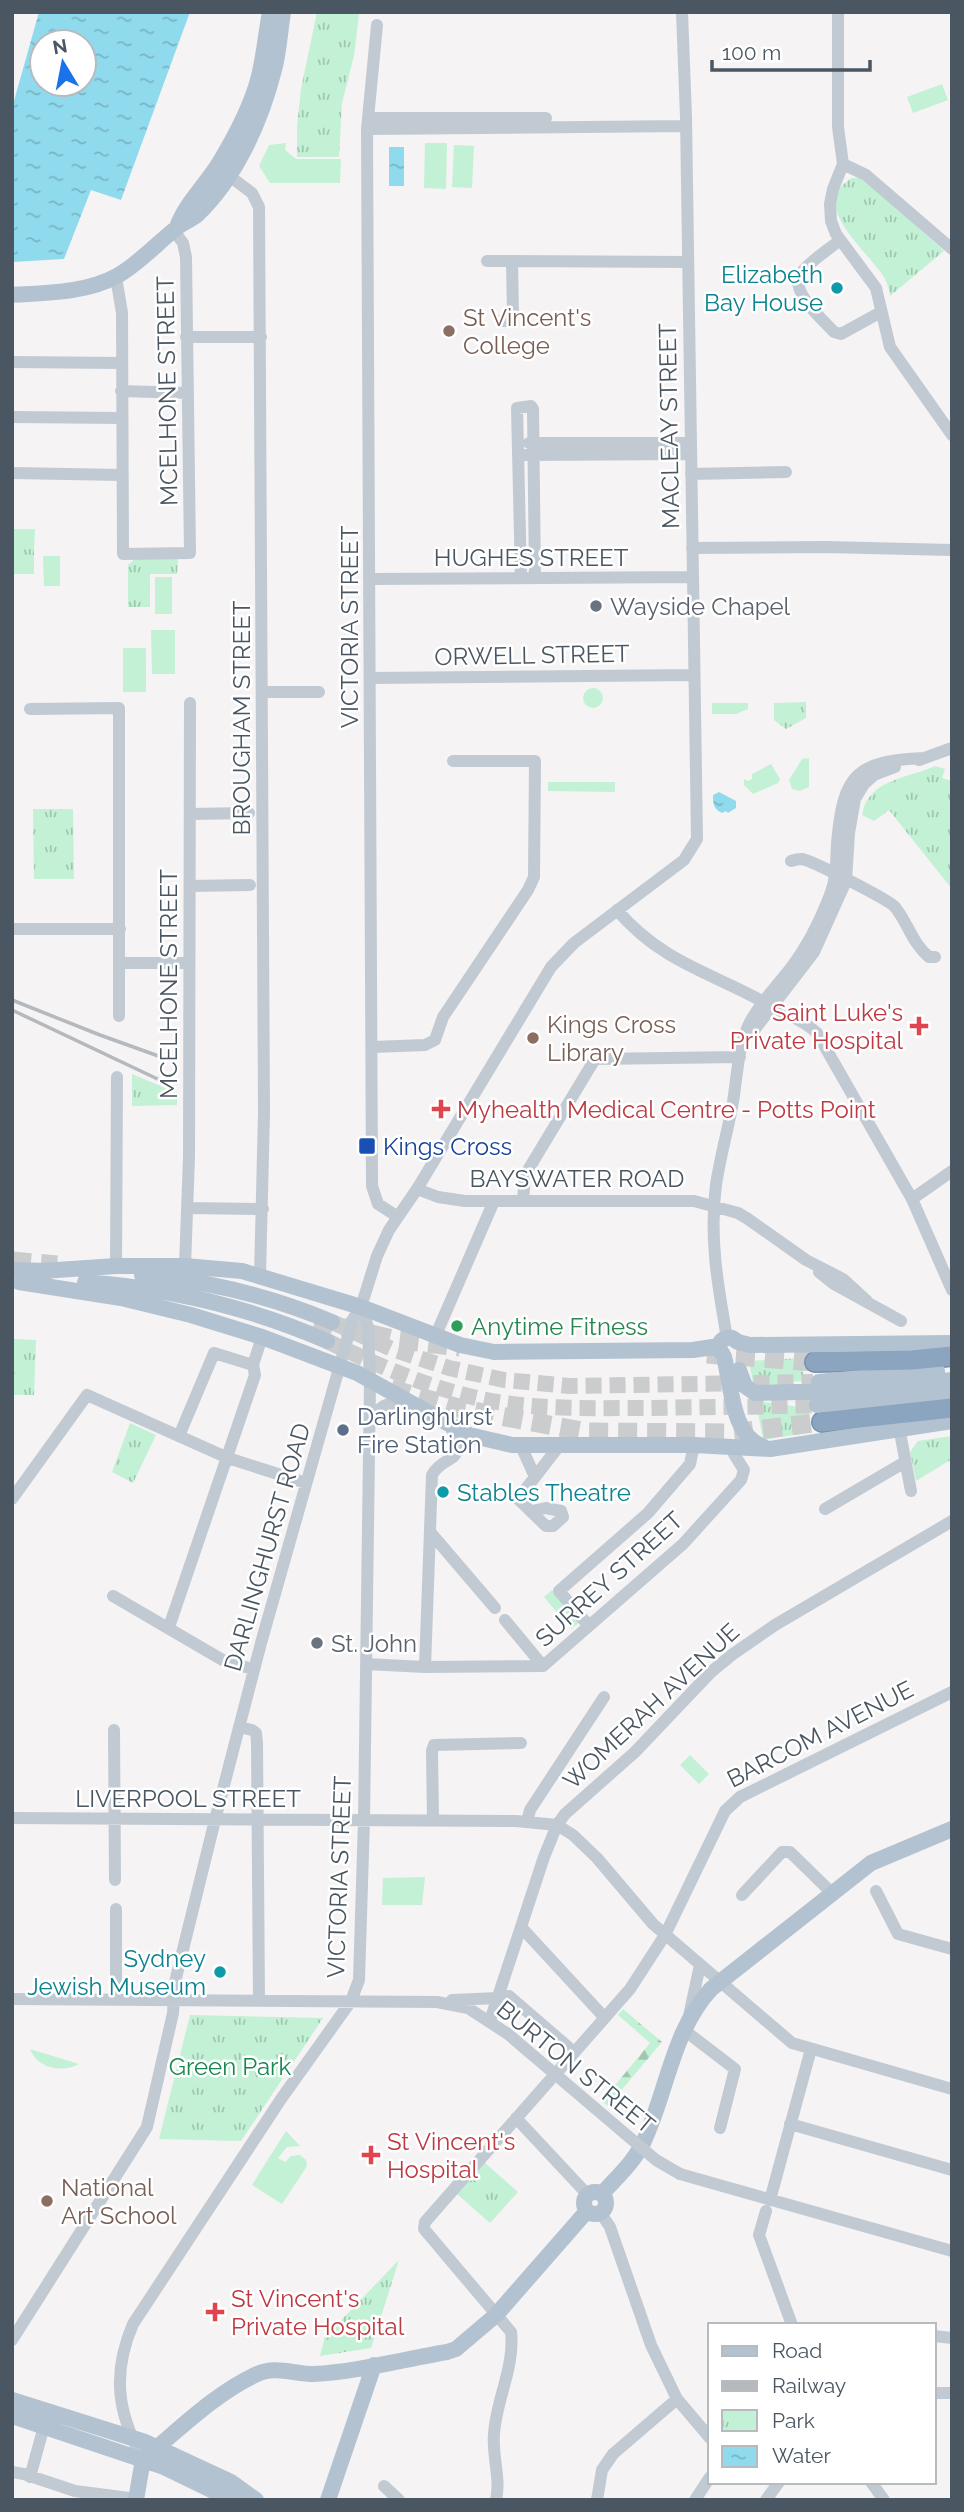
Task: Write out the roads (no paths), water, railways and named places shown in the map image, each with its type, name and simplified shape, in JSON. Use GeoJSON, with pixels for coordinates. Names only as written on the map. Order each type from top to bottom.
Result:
{"type":"FeatureCollection","features":[{"type":"Feature","properties":{"kind":"highway"},"geometry":{"type":"LineString","coordinates":[[815,1362],[912,1360],[952,1356]]}},
{"type":"Feature","properties":{"kind":"highway"},"geometry":{"type":"LineString","coordinates":[[820,1414],[952,1408]]}},
{"type":"Feature","properties":{"kind":"main road"},"geometry":{"type":"LineString","coordinates":[[176,229],[183,210],[223,157],[253,95],[259,77],[270,12]]}},
{"type":"Feature","properties":{"kind":"main road"},"geometry":{"type":"LineString","coordinates":[[12,295],[68,290],[116,277],[195,216],[213,197],[228,175],[256,125],[275,68],[283,12]]}},
{"type":"Feature","properties":{"kind":"main road"},"geometry":{"type":"LineString","coordinates":[[15,1278],[42,1271],[116,1266],[186,1266],[232,1270],[260,1276],[475,1349],[511,1353],[693,1350],[750,1345],[952,1343]]}},
{"type":"Feature","properties":{"kind":"main road"},"geometry":{"type":"LineString","coordinates":[[42,1271],[142,1275],[199,1282],[274,1300],[332,1322]]}},
{"type":"Feature","properties":{"kind":"main road"},"geometry":{"type":"LineString","coordinates":[[15,1278],[121,1298],[191,1315],[262,1337],[346,1368],[452,1427],[483,1440],[521,1446],[694,1445],[770,1449],[899,1427],[952,1421]]}},
{"type":"Feature","properties":{"kind":"main road"},"geometry":{"type":"LineString","coordinates":[[15,1278],[99,1283],[178,1296],[255,1313],[327,1341]]}},
{"type":"Feature","properties":{"kind":"main road"},"geometry":{"type":"LineString","coordinates":[[729,1347],[745,1387],[755,1393],[846,1391],[952,1380]]}},
{"type":"Feature","properties":{"kind":"main road"},"geometry":{"type":"LineString","coordinates":[[729,1347],[738,1420],[733,1448]]}},
{"type":"Feature","properties":{"kind":"main road"},"geometry":{"type":"LineString","coordinates":[[733,1448],[741,1445],[747,1438],[750,1428],[739,1370]]}},
{"type":"Feature","properties":{"kind":"main road"},"geometry":{"type":"LineString","coordinates":[[813,1382],[952,1370]]}},
{"type":"Feature","properties":{"kind":"main road"},"geometry":{"type":"LineString","coordinates":[[820,1414],[952,1395]]}},
{"type":"Feature","properties":{"kind":"main road"},"geometry":{"type":"LineString","coordinates":[[738,1420],[747,1438],[770,1449]]}},
{"type":"Feature","properties":{"kind":"main road"},"geometry":{"type":"LineString","coordinates":[[136,2499],[143,2459],[198,2412],[255,2375],[273,2370],[312,2374],[447,2352],[456,2348],[496,2315],[594,2212],[606,2204],[595,2194],[644,2141],[686,2026],[696,2007],[719,1981],[871,1863],[952,1829]]}},
{"type":"Feature","properties":{"kind":"main road"},"geometry":{"type":"LineString","coordinates":[[328,2500],[374,2365]]}},
{"type":"Feature","properties":{"kind":"main road"},"geometry":{"type":"LineString","coordinates":[[12,2400],[157,2448],[230,2482],[256,2500]]}},
{"type":"Feature","properties":{"kind":"main road"},"geometry":{"type":"LineString","coordinates":[[12,2416],[143,2459],[232,2500]]}},
{"type":"Feature","properties":{"kind":"street","name":"MACLEAY STREET"},"geometry":{"type":"LineString","coordinates":[[682,12],[696,839]]}},
{"type":"Feature","properties":{"kind":"street"},"geometry":{"type":"LineString","coordinates":[[838,12],[838,127],[843,164],[833,189],[831,221],[839,240],[876,288],[890,346],[952,435]]}},
{"type":"Feature","properties":{"kind":"street","name":"VICTORIA STREET"},"geometry":{"type":"LineString","coordinates":[[377,25],[368,124],[372,1191],[378,1204],[398,1217]]}},
{"type":"Feature","properties":{"kind":"street"},"geometry":{"type":"LineString","coordinates":[[368,124],[685,122]]}},
{"type":"Feature","properties":{"kind":"street"},"geometry":{"type":"LineString","coordinates":[[843,164],[866,175],[952,250]]}},
{"type":"Feature","properties":{"kind":"street","name":"BROUGHAM STREET"},"geometry":{"type":"LineString","coordinates":[[228,175],[252,193],[259,202],[263,1209],[260,1276]]}},
{"type":"Feature","properties":{"kind":"street","name":"MCELHONE STREET"},"geometry":{"type":"LineString","coordinates":[[122,475],[123,554],[190,553],[186,257],[176,229]]}},
{"type":"Feature","properties":{"kind":"street"},"geometry":{"type":"LineString","coordinates":[[839,240],[800,273],[797,282],[799,292],[834,332],[841,334],[881,312]]}},
{"type":"Feature","properties":{"kind":"street"},"geometry":{"type":"LineString","coordinates":[[487,261],[688,262]]}},
{"type":"Feature","properties":{"kind":"street"},"geometry":{"type":"LineString","coordinates":[[500,321],[509,321],[512,317],[512,261]]}},
{"type":"Feature","properties":{"kind":"street"},"geometry":{"type":"LineString","coordinates":[[12,473],[122,475],[121,306],[116,277]]}},
{"type":"Feature","properties":{"kind":"street"},"geometry":{"type":"LineString","coordinates":[[186,337],[261,337]]}},
{"type":"Feature","properties":{"kind":"street"},"geometry":{"type":"LineString","coordinates":[[12,362],[121,363]]}},
{"type":"Feature","properties":{"kind":"street"},"geometry":{"type":"LineString","coordinates":[[121,391],[187,393]]}},
{"type":"Feature","properties":{"kind":"street"},"geometry":{"type":"LineString","coordinates":[[520,578],[517,408],[521,405],[533,407],[535,578]]}},
{"type":"Feature","properties":{"kind":"street"},"geometry":{"type":"LineString","coordinates":[[12,417],[122,418]]}},
{"type":"Feature","properties":{"kind":"street"},"geometry":{"type":"LineString","coordinates":[[518,449],[690,448]]}},
{"type":"Feature","properties":{"kind":"street"},"geometry":{"type":"LineString","coordinates":[[691,474],[786,472]]}},
{"type":"Feature","properties":{"kind":"street"},"geometry":{"type":"LineString","coordinates":[[692,548],[952,550]]}},
{"type":"Feature","properties":{"kind":"street","name":"HUGHES STREET"},"geometry":{"type":"LineString","coordinates":[[370,579],[692,577]]}},
{"type":"Feature","properties":{"kind":"street","name":"ORWELL STREET"},"geometry":{"type":"LineString","coordinates":[[370,678],[694,675]]}},
{"type":"Feature","properties":{"kind":"street"},"geometry":{"type":"LineString","coordinates":[[262,692],[320,692]]}},
{"type":"Feature","properties":{"kind":"street","name":"MCELHONE STREET"},"geometry":{"type":"LineString","coordinates":[[186,1266],[190,703]]}},
{"type":"Feature","properties":{"kind":"street"},"geometry":{"type":"LineString","coordinates":[[30,709],[120,708],[119,1016]]}},
{"type":"Feature","properties":{"kind":"street"},"geometry":{"type":"LineString","coordinates":[[729,1347],[716,1281],[716,1186],[748,1025],[768,1003],[807,944],[842,877],[837,845],[842,809],[864,769],[877,764],[924,758],[952,748]]}},
{"type":"Feature","properties":{"kind":"street"},"geometry":{"type":"LineString","coordinates":[[373,1047],[425,1045],[435,1040],[443,1017],[534,877],[535,761],[453,761]]}},
{"type":"Feature","properties":{"kind":"street"},"geometry":{"type":"LineString","coordinates":[[190,814],[249,813]]}},
{"type":"Feature","properties":{"kind":"street","name":"DARLINGHURST ROAD"},"geometry":{"type":"LineString","coordinates":[[12,2340],[147,2127],[172,2018],[175,1982],[254,1669],[306,1483],[346,1368],[354,1319],[364,1312],[377,1256],[398,1217],[551,967],[574,943],[684,860],[696,839]]}},
{"type":"Feature","properties":{"kind":"street"},"geometry":{"type":"LineString","coordinates":[[791,861],[801,859],[889,902],[896,908],[916,945],[929,957],[935,957]]}},
{"type":"Feature","properties":{"kind":"street"},"geometry":{"type":"LineString","coordinates":[[190,886],[250,885]]}},
{"type":"Feature","properties":{"kind":"street"},"geometry":{"type":"LineString","coordinates":[[617,910],[632,926],[673,958],[809,1024],[817,1033],[912,1199],[949,1284]]}},
{"type":"Feature","properties":{"kind":"street"},"geometry":{"type":"LineString","coordinates":[[12,929],[120,929]]}},
{"type":"Feature","properties":{"kind":"street"},"geometry":{"type":"LineString","coordinates":[[120,963],[189,963]]}},
{"type":"Feature","properties":{"kind":"street"},"geometry":{"type":"LineString","coordinates":[[523,1201],[525,1175],[595,1059],[740,1057]]}},
{"type":"Feature","properties":{"kind":"street"},"geometry":{"type":"LineString","coordinates":[[116,1266],[117,1077]]}},
{"type":"Feature","properties":{"kind":"street"},"geometry":{"type":"LineString","coordinates":[[912,1199],[952,1171]]}},
{"type":"Feature","properties":{"kind":"street","name":"BAYSWATER ROAD"},"geometry":{"type":"LineString","coordinates":[[417,1189],[445,1199],[694,1201],[748,1219],[806,1260],[844,1279],[867,1301],[901,1321]]}},
{"type":"Feature","properties":{"kind":"street"},"geometry":{"type":"LineString","coordinates":[[435,1337],[494,1201]]}},
{"type":"Feature","properties":{"kind":"street"},"geometry":{"type":"LineString","coordinates":[[188,1208],[263,1209]]}},
{"type":"Feature","properties":{"kind":"street"},"geometry":{"type":"LineString","coordinates":[[346,1368],[363,1357],[364,1312]]}},
{"type":"Feature","properties":{"kind":"street","name":"VICTORIA STREET"},"geometry":{"type":"LineString","coordinates":[[143,2459],[130,2437],[124,2419],[119,2370],[124,2346],[133,2324],[212,2208],[281,2099],[351,2001],[359,1980],[370,1381],[364,1312]]}},
{"type":"Feature","properties":{"kind":"street"},"geometry":{"type":"LineString","coordinates":[[169,1628],[255,1375],[254,1365],[262,1337]]}},
{"type":"Feature","properties":{"kind":"street"},"geometry":{"type":"LineString","coordinates":[[179,1436],[214,1353],[254,1365]]}},
{"type":"Feature","properties":{"kind":"street"},"geometry":{"type":"LineString","coordinates":[[12,1499],[87,1395],[228,1458],[306,1483]]}},
{"type":"Feature","properties":{"kind":"street"},"geometry":{"type":"LineString","coordinates":[[369,1425],[375,1412],[387,1404],[418,1408]]}},
{"type":"Feature","properties":{"kind":"street"},"geometry":{"type":"LineString","coordinates":[[425,1667],[432,1474],[451,1460],[458,1450],[452,1427]]}},
{"type":"Feature","properties":{"kind":"street"},"geometry":{"type":"LineString","coordinates":[[899,1427],[911,1491]]}},
{"type":"Feature","properties":{"kind":"street"},"geometry":{"type":"LineString","coordinates":[[589,1626],[559,1591],[648,1513],[690,1464],[694,1445]]}},
{"type":"Feature","properties":{"kind":"street"},"geometry":{"type":"LineString","coordinates":[[521,1446],[535,1477]]}},
{"type":"Feature","properties":{"kind":"street"},"geometry":{"type":"LineString","coordinates":[[532,1511],[518,1499],[559,1446]]}},
{"type":"Feature","properties":{"kind":"street","name":"SURREY STREET"},"geometry":{"type":"LineString","coordinates":[[366,1664],[425,1667],[543,1666],[683,1544],[741,1480],[744,1470],[733,1448]]}},
{"type":"Feature","properties":{"kind":"street"},"geometry":{"type":"LineString","coordinates":[[825,1509],[905,1462]]}},
{"type":"Feature","properties":{"kind":"street","name":"WOMERAH AVENUE"},"geometry":{"type":"LineString","coordinates":[[490,2021],[503,1997],[521,1927],[544,1857],[557,1825],[565,1814],[635,1752],[711,1672],[733,1654],[775,1625],[952,1521]]}},
{"type":"Feature","properties":{"kind":"street"},"geometry":{"type":"LineString","coordinates":[[430,1532],[495,1608]]}},
{"type":"Feature","properties":{"kind":"street"},"geometry":{"type":"LineString","coordinates":[[113,1596],[228,1662],[254,1669]]}},
{"type":"Feature","properties":{"kind":"street"},"geometry":{"type":"LineString","coordinates":[[506,1620],[543,1666]]}},
{"type":"Feature","properties":{"kind":"street","name":"BARCOM AVENUE"},"geometry":{"type":"LineString","coordinates":[[496,2315],[424,2229],[425,2222],[630,1989],[665,1934],[724,1811],[740,1797],[952,1692]]}},
{"type":"Feature","properties":{"kind":"street"},"geometry":{"type":"LineString","coordinates":[[527,1822],[530,1810],[604,1697]]}},
{"type":"Feature","properties":{"kind":"street"},"geometry":{"type":"LineString","coordinates":[[239,1727],[252,1730],[256,1734],[259,2000]]}},
{"type":"Feature","properties":{"kind":"street"},"geometry":{"type":"LineString","coordinates":[[114,1730],[116,1880]]}},
{"type":"Feature","properties":{"kind":"street"},"geometry":{"type":"LineString","coordinates":[[433,1821],[434,1745],[521,1743]]}},
{"type":"Feature","properties":{"kind":"street","name":"LIVERPOOL STREET"},"geometry":{"type":"LineString","coordinates":[[12,1818],[527,1822],[557,1825]]}},
{"type":"Feature","properties":{"kind":"street"},"geometry":{"type":"LineString","coordinates":[[557,1825],[585,1845],[653,1924],[792,2043],[952,2089]]}},
{"type":"Feature","properties":{"kind":"street"},"geometry":{"type":"LineString","coordinates":[[742,1895],[782,1852],[790,1852],[833,1894]]}},
{"type":"Feature","properties":{"kind":"street"},"geometry":{"type":"LineString","coordinates":[[876,1891],[898,1934],[952,1949]]}},
{"type":"Feature","properties":{"kind":"street"},"geometry":{"type":"LineString","coordinates":[[116,1909],[116,1999]]}},
{"type":"Feature","properties":{"kind":"street"},"geometry":{"type":"LineString","coordinates":[[521,1927],[604,2017]]}},
{"type":"Feature","properties":{"kind":"street"},"geometry":{"type":"LineString","coordinates":[[700,1965],[686,2026],[735,2069],[720,2128]]}},
{"type":"Feature","properties":{"kind":"street"},"geometry":{"type":"LineString","coordinates":[[438,2002],[503,1997],[574,2052]]}},
{"type":"Feature","properties":{"kind":"street","name":"BURTON STREET"},"geometry":{"type":"LineString","coordinates":[[12,1999],[438,2002],[468,2008],[508,2034],[656,2160],[680,2174],[768,2205],[952,2251]]}},
{"type":"Feature","properties":{"kind":"street"},"geometry":{"type":"LineString","coordinates":[[791,2323],[759,2235],[811,2049]]}},
{"type":"Feature","properties":{"kind":"street"},"geometry":{"type":"LineString","coordinates":[[516,2118],[595,2194]]}},
{"type":"Feature","properties":{"kind":"street"},"geometry":{"type":"LineString","coordinates":[[790,2124],[952,2170]]}},
{"type":"Feature","properties":{"kind":"street"},"geometry":{"type":"LineString","coordinates":[[594,2212],[610,2227],[651,2345],[677,2399],[708,2436]]}},
{"type":"Feature","properties":{"kind":"street"},"geometry":{"type":"LineString","coordinates":[[496,2315],[511,2332],[513,2347],[494,2435],[498,2483],[496,2500]]}},
{"type":"Feature","properties":{"kind":"street"},"geometry":{"type":"LineString","coordinates":[[597,2500],[602,2470],[613,2454],[677,2399]]}},
{"type":"Feature","properties":{"kind":"street"},"geometry":{"type":"LineString","coordinates":[[30,2477],[44,2426]]}},
{"type":"Feature","properties":{"kind":"street"},"geometry":{"type":"LineString","coordinates":[[12,2472],[75,2491],[136,2499]]}},
{"type":"Feature","properties":{"kind":"street"},"geometry":{"type":"LineString","coordinates":[[695,2500],[708,2480]]}},
{"type":"Feature","properties":{"kind":"street"},"geometry":{"type":"LineString","coordinates":[[766,2500],[778,2484]]}},
{"type":"Feature","properties":{"kind":"street"},"geometry":{"type":"LineString","coordinates":[[872,2484],[884,2500]]}},
{"type":"Feature","properties":{"kind":"street"},"geometry":{"type":"LineString","coordinates":[[384,2486],[399,2500]]}},
{"type":"Feature","properties":{"kind":"water"},"geometry":{"type":"Polygon","coordinates":[[[39,12],[190,12],[121,200],[91,190],[64,259],[12,262],[12,108],[28,51],[28,98],[98,98],[98,28],[34,28],[39,12]]]}},
{"type":"Feature","properties":{"kind":"water"},"geometry":{"type":"Polygon","coordinates":[[[389,147],[404,147],[404,186],[389,186],[389,147]]]}},
{"type":"Feature","properties":{"kind":"water"},"geometry":{"type":"Polygon","coordinates":[[[719,792],[736,801],[736,808],[728,813],[717,810],[713,795],[719,792]]]}},
{"type":"Feature","properties":{"kind":"tunnel"},"geometry":{"type":"LineString","coordinates":[[12,1261],[57,1265]]}},
{"type":"Feature","properties":{"kind":"tunnel"},"geometry":{"type":"LineString","coordinates":[[315,1320],[392,1339],[460,1347]]}},
{"type":"Feature","properties":{"kind":"tunnel"},"geometry":{"type":"LineString","coordinates":[[332,1322],[392,1349],[449,1368],[504,1380],[570,1386],[813,1382]]}},
{"type":"Feature","properties":{"kind":"tunnel"},"geometry":{"type":"LineString","coordinates":[[327,1341],[421,1382],[501,1403],[584,1408],[817,1405]]}},
{"type":"Feature","properties":{"kind":"tunnel"},"geometry":{"type":"LineString","coordinates":[[707,1354],[815,1362]]}},
{"type":"Feature","properties":{"kind":"tunnel"},"geometry":{"type":"LineString","coordinates":[[391,1389],[462,1409],[587,1432],[733,1433],[822,1422]]}},
{"type":"Feature","properties":{"kind":"railway"},"geometry":{"type":"LineString","coordinates":[[12,1000],[175,1062]]}},
{"type":"Feature","properties":{"kind":"railway"},"geometry":{"type":"LineString","coordinates":[[12,1010],[166,1083]]}},
{"type":"Feature","properties":{"kind":"place","name":"Elizabeth Bay House"},"geometry":{"type":"Point","coordinates":[837,288]}},
{"type":"Feature","properties":{"kind":"place","name":"St Vincent's College"},"geometry":{"type":"Point","coordinates":[449,331]}},
{"type":"Feature","properties":{"kind":"place","name":"Wayside Chapel"},"geometry":{"type":"Point","coordinates":[596,606]}},
{"type":"Feature","properties":{"kind":"place","name":"Saint Luke's Private Hospital"},"geometry":{"type":"Point","coordinates":[919,1026]}},
{"type":"Feature","properties":{"kind":"place","name":"Kings Cross Library"},"geometry":{"type":"Point","coordinates":[533,1038]}},
{"type":"Feature","properties":{"kind":"place","name":"Myhealth Medical Centre - Potts Point"},"geometry":{"type":"Point","coordinates":[441,1109]}},
{"type":"Feature","properties":{"kind":"place","name":"Kings Cross"},"geometry":{"type":"Point","coordinates":[367,1146]}},
{"type":"Feature","properties":{"kind":"place","name":"Anytime Fitness"},"geometry":{"type":"Point","coordinates":[457,1326]}},
{"type":"Feature","properties":{"kind":"place","name":"Darlinghurst Fire Station"},"geometry":{"type":"Point","coordinates":[343,1430]}},
{"type":"Feature","properties":{"kind":"place","name":"Stables Theatre"},"geometry":{"type":"Point","coordinates":[443,1492]}},
{"type":"Feature","properties":{"kind":"place","name":"St. John"},"geometry":{"type":"Point","coordinates":[317,1643]}},
{"type":"Feature","properties":{"kind":"place","name":"Sydney Jewish Museum"},"geometry":{"type":"Point","coordinates":[220,1972]}},
{"type":"Feature","properties":{"kind":"place","name":"St Vincent's Hospital"},"geometry":{"type":"Point","coordinates":[371,2155]}},
{"type":"Feature","properties":{"kind":"place","name":"National Art School"},"geometry":{"type":"Point","coordinates":[47,2201]}},
{"type":"Feature","properties":{"kind":"place","name":"St Vincent's Private Hospital"},"geometry":{"type":"Point","coordinates":[215,2312]}},
{"type":"Feature","properties":{"kind":"park label","name":"Green Park"},"geometry":{"type":"Point","coordinates":[230,2066]}}]}
